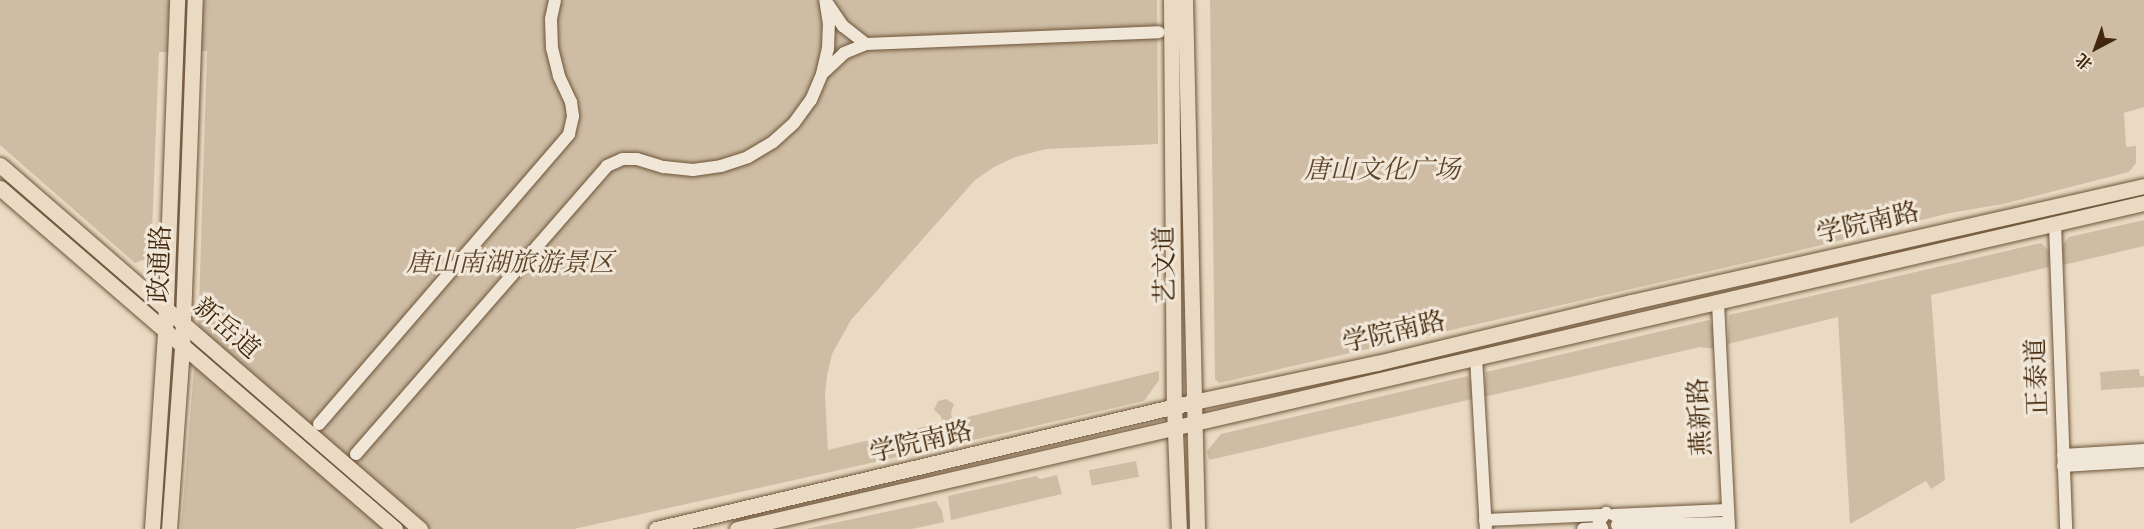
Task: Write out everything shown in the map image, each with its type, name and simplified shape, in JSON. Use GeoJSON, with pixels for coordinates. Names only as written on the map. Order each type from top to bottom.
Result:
{"type":"FeatureCollection","features":[{"type":"Feature","properties":{"kind":"main road","name":"政通路"},"geometry":{"type":"LineString","coordinates":[[152,529],[165,331],[164,306],[177,0]]}},
{"type":"Feature","properties":{"kind":"main road","name":"政通路"},"geometry":{"type":"LineString","coordinates":[[169,529],[182,348],[195,0]]}},
{"type":"Feature","properties":{"kind":"main road","name":"艺文道"},"geometry":{"type":"LineString","coordinates":[[1171,0],[1194,422],[1197,529]]}},
{"type":"Feature","properties":{"kind":"main road","name":"艺文道"},"geometry":{"type":"LineString","coordinates":[[1179,529],[1174,427],[1172,29],[1185,0]]}},
{"type":"Feature","properties":{"kind":"main road"},"geometry":{"type":"LineString","coordinates":[[174,77],[192,75]]}},
{"type":"Feature","properties":{"kind":"main road","name":"新岳道"},"geometry":{"type":"LineString","coordinates":[[5,169],[420,529]]}},
{"type":"Feature","properties":{"kind":"main road","name":"学院南路"},"geometry":{"type":"LineString","coordinates":[[656,529],[1193,402],[1377,363],[1631,302],[2144,186]]}},
{"type":"Feature","properties":{"kind":"main road","name":"新岳道"},"geometry":{"type":"LineString","coordinates":[[0,187],[182,348],[395,529]]}},
{"type":"Feature","properties":{"kind":"main road","name":"学院南路"},"geometry":{"type":"LineString","coordinates":[[740,529],[2144,203]]}},
{"type":"Feature","properties":{"kind":"street"},"geometry":{"type":"LineString","coordinates":[[320,424],[562,143],[572,125],[571,102],[559,76],[552,48],[551,20],[555,0]]}},
{"type":"Feature","properties":{"kind":"street"},"geometry":{"type":"LineString","coordinates":[[826,0],[843,26],[866,44]]}},
{"type":"Feature","properties":{"kind":"street"},"geometry":{"type":"LineString","coordinates":[[356,453],[598,173],[615,162],[637,159],[664,167],[693,170],[721,166],[748,157],[773,142],[794,123],[811,100],[822,74],[828,49],[829,24],[826,0]]}},
{"type":"Feature","properties":{"kind":"street"},"geometry":{"type":"LineString","coordinates":[[822,74],[833,60],[866,44],[1172,29]]}},
{"type":"Feature","properties":{"kind":"street"},"geometry":{"type":"LineString","coordinates":[[0,187],[5,169]]}},
{"type":"Feature","properties":{"kind":"street","name":"正泰道"},"geometry":{"type":"LineString","coordinates":[[2055,224],[2066,529]]}},
{"type":"Feature","properties":{"kind":"street","name":"燕新路"},"geometry":{"type":"LineString","coordinates":[[1718,303],[1729,526]]}},
{"type":"Feature","properties":{"kind":"street"},"geometry":{"type":"LineString","coordinates":[[1476,357],[1486,525],[1601,515],[1609,512],[1615,523]]}},
{"type":"Feature","properties":{"kind":"street"},"geometry":{"type":"LineString","coordinates":[[2063,460],[2144,450]]}},
{"type":"Feature","properties":{"kind":"street"},"geometry":{"type":"LineString","coordinates":[[2063,460],[2144,461]]}},
{"type":"Feature","properties":{"kind":"street"},"geometry":{"type":"LineString","coordinates":[[1615,523],[1727,510]]}},
{"type":"Feature","properties":{"kind":"street"},"geometry":{"type":"LineString","coordinates":[[1583,529],[1602,529],[1599,523],[1601,515]]}},
{"type":"Feature","properties":{"kind":"street"},"geometry":{"type":"LineString","coordinates":[[1615,523],[1729,526]]}},
{"type":"Feature","properties":{"kind":"green space","name":"唐山南湖旅游景区"},"geometry":{"type":"Polygon","coordinates":[[[0,0],[1157,0],[1158,144],[1046,149],[1015,157],[994,167],[975,180],[851,320],[832,354],[827,375],[825,396],[828,450],[936,424],[940,443],[938,448],[574,529],[181,529],[199,305],[207,51],[159,52],[151,257],[135,263],[0,145],[0,0]]]}},
{"type":"Feature","properties":{"kind":"green space","name":"唐山文化广场"},"geometry":{"type":"Polygon","coordinates":[[[1210,0],[2144,0],[2144,107],[2124,113],[2126,147],[2136,146],[2136,163],[2129,172],[2003,204],[1950,213],[1793,252],[1219,383],[1215,379],[1210,0]]]}},
{"type":"Feature","properties":{"kind":"green space"},"geometry":{"type":"Polygon","coordinates":[[[2144,220],[2144,246],[2063,265],[2061,247],[2069,237],[2144,220]]]}},
{"type":"Feature","properties":{"kind":"green space"},"geometry":{"type":"Polygon","coordinates":[[[2041,243],[2049,251],[2049,267],[1931,295],[1945,480],[1931,489],[1926,481],[1850,524],[1838,317],[1728,344],[1729,315],[2041,243]]]}},
{"type":"Feature","properties":{"kind":"green space"},"geometry":{"type":"Polygon","coordinates":[[[1709,320],[1713,329],[1714,349],[1700,347],[1484,397],[1486,372],[1709,320]]]}},
{"type":"Feature","properties":{"kind":"green space"},"geometry":{"type":"Polygon","coordinates":[[[2139,369],[2140,376],[2144,376],[2144,387],[2101,390],[2100,372],[2139,369]]]}},
{"type":"Feature","properties":{"kind":"green space"},"geometry":{"type":"Polygon","coordinates":[[[1159,371],[1159,380],[1144,401],[969,441],[964,438],[959,419],[1159,371]]]}},
{"type":"Feature","properties":{"kind":"green space"},"geometry":{"type":"Polygon","coordinates":[[[1468,376],[1471,382],[1472,399],[1209,460],[1207,451],[1221,434],[1468,376]]]}},
{"type":"Feature","properties":{"kind":"green space"},"geometry":{"type":"Polygon","coordinates":[[[946,399],[954,404],[951,413],[956,437],[952,441],[946,439],[941,416],[934,410],[938,401],[946,399]]]}},
{"type":"Feature","properties":{"kind":"green space"},"geometry":{"type":"Polygon","coordinates":[[[1136,461],[1139,477],[1092,486],[1089,470],[1136,461]]]}},
{"type":"Feature","properties":{"kind":"green space"},"geometry":{"type":"Polygon","coordinates":[[[1057,475],[1062,494],[951,520],[948,496],[1036,476],[1040,479],[1057,475]]]}},
{"type":"Feature","properties":{"kind":"green space"},"geometry":{"type":"Polygon","coordinates":[[[936,501],[942,511],[944,522],[912,529],[806,529],[936,501]]]}}]}
